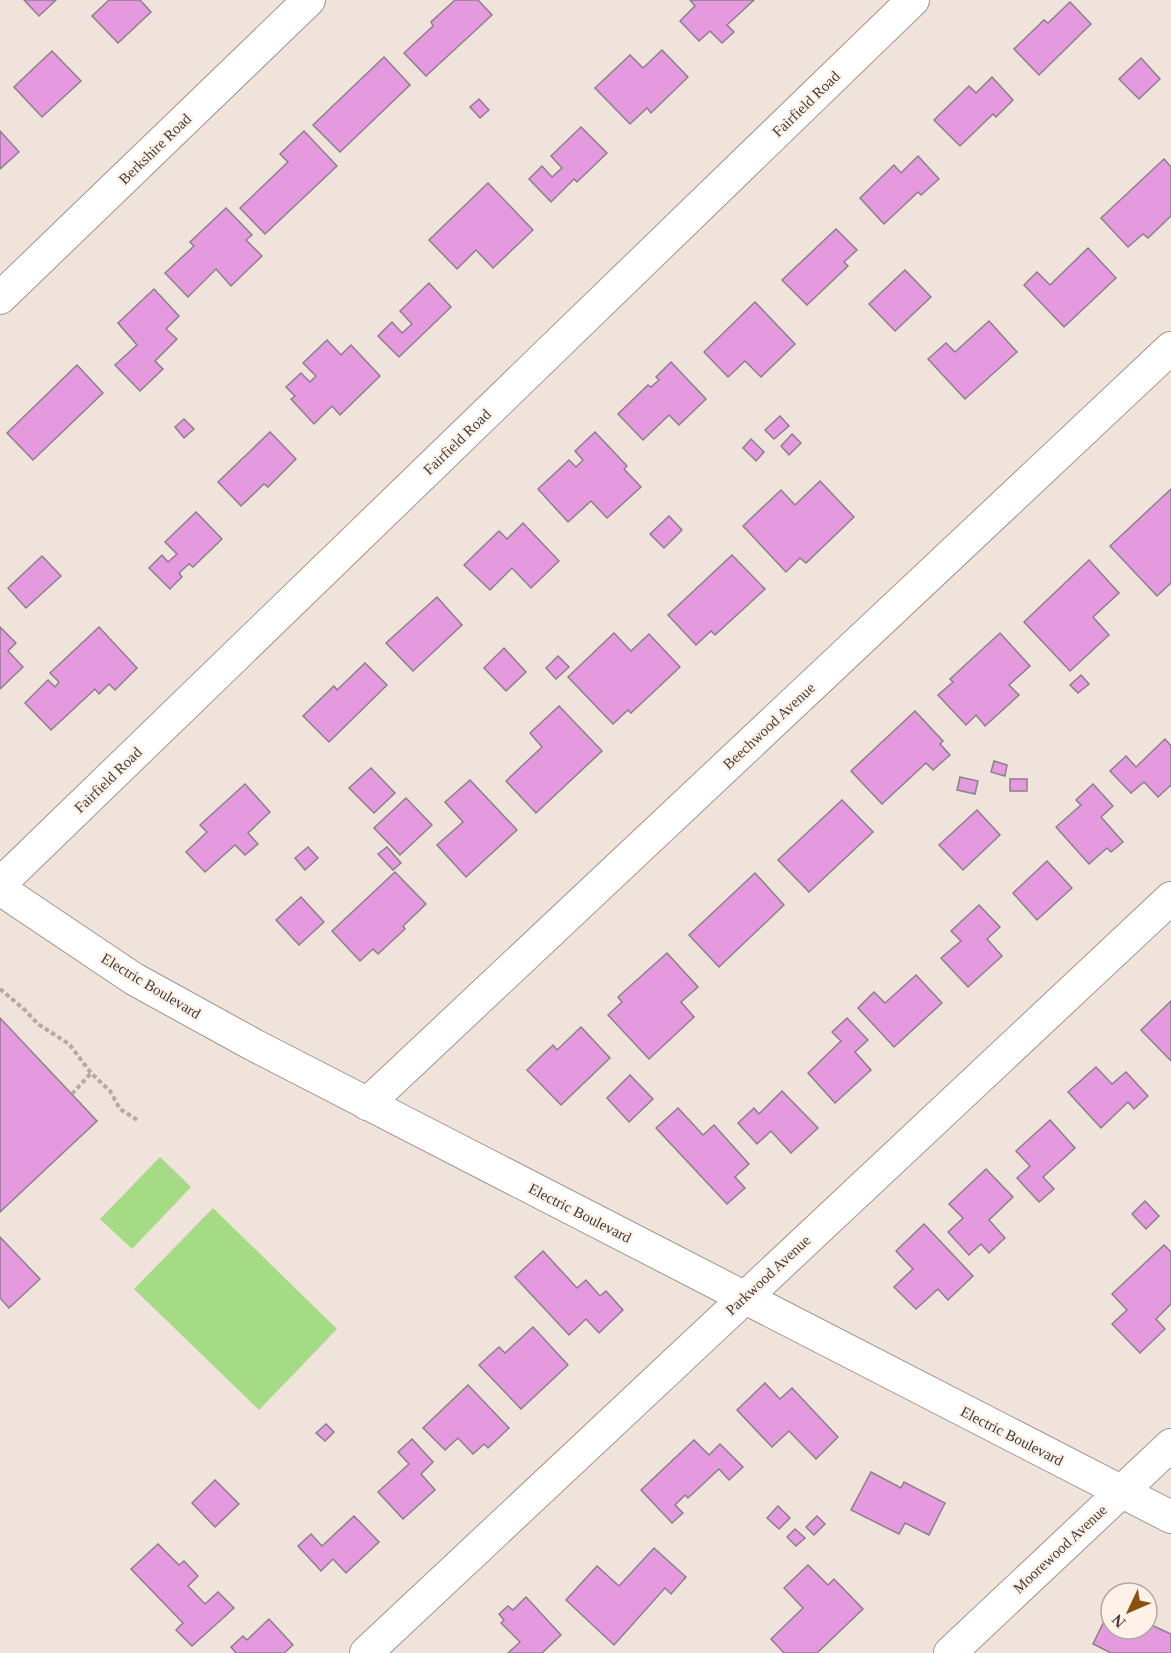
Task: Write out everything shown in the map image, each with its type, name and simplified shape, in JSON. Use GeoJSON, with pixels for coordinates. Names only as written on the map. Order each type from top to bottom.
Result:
{"type":"FeatureCollection","features":[{"type":"Feature","properties":{"kind":"street","name":"Berkshire Road"},"geometry":{"type":"LineString","coordinates":[[0,298],[309,0]]}},
{"type":"Feature","properties":{"kind":"street","name":"Fairfield Road"},"geometry":{"type":"LineString","coordinates":[[0,884],[913,0]]}},
{"type":"Feature","properties":{"kind":"street","name":"Beechwood Avenue"},"geometry":{"type":"LineString","coordinates":[[367,1104],[1171,348]]}},
{"type":"Feature","properties":{"kind":"street","name":"Electric Boulevard"},"geometry":{"type":"LineString","coordinates":[[0,890],[134,978],[367,1104],[1171,1517]]}},
{"type":"Feature","properties":{"kind":"street","name":"Parkwood Avenue"},"geometry":{"type":"LineString","coordinates":[[366,1653],[1171,898]]}},
{"type":"Feature","properties":{"kind":"street","name":"Moorewood Avenue"},"geometry":{"type":"LineString","coordinates":[[950,1653],[1171,1445]]}},
{"type":"Feature","properties":{"kind":"path"},"geometry":{"type":"LineString","coordinates":[[0,989],[45,1030],[53,1032],[69,1044],[91,1073],[110,1091],[120,1108],[139,1121]]}},
{"type":"Feature","properties":{"kind":"path"},"geometry":{"type":"LineString","coordinates":[[72,1094],[91,1073]]}},
{"type":"Feature","properties":{"kind":"green space"},"geometry":{"type":"Polygon","coordinates":[[[160,1157],[191,1187],[132,1249],[100,1219],[160,1157]]]}},
{"type":"Feature","properties":{"kind":"green space"},"geometry":{"type":"Polygon","coordinates":[[[213,1208],[337,1329],[259,1410],[134,1289],[213,1208]]]}},
{"type":"Feature","properties":{"kind":"building"},"geometry":{"type":"Polygon","coordinates":[[[24,0],[56,0],[39,16],[24,0]]]}},
{"type":"Feature","properties":{"kind":"building"},"geometry":{"type":"Polygon","coordinates":[[[109,0],[140,0],[151,12],[118,43],[92,16],[109,0]]]}},
{"type":"Feature","properties":{"kind":"building"},"geometry":{"type":"Polygon","coordinates":[[[455,0],[478,0],[492,15],[426,76],[404,53],[433,26],[431,22],[455,0]]]}},
{"type":"Feature","properties":{"kind":"building"},"geometry":{"type":"Polygon","coordinates":[[[690,0],[754,0],[727,25],[734,32],[722,43],[710,31],[699,41],[680,21],[695,6],[690,0]]]}},
{"type":"Feature","properties":{"kind":"building"},"geometry":{"type":"Polygon","coordinates":[[[1070,2],[1091,24],[1039,75],[1014,49],[1044,20],[1048,23],[1070,2]]]}},
{"type":"Feature","properties":{"kind":"building"},"geometry":{"type":"Polygon","coordinates":[[[662,50],[688,77],[651,113],[647,108],[630,124],[595,88],[630,55],[643,68],[662,50]]]}},
{"type":"Feature","properties":{"kind":"building"},"geometry":{"type":"Polygon","coordinates":[[[52,51],[81,81],[42,117],[14,87],[52,51]]]}},
{"type":"Feature","properties":{"kind":"building"},"geometry":{"type":"Polygon","coordinates":[[[384,57],[410,85],[340,152],[313,125],[384,57]]]}},
{"type":"Feature","properties":{"kind":"building"},"geometry":{"type":"Polygon","coordinates":[[[1141,58],[1160,79],[1139,99],[1119,79],[1141,58]]]}},
{"type":"Feature","properties":{"kind":"building"},"geometry":{"type":"Polygon","coordinates":[[[992,77],[1013,100],[996,117],[993,114],[960,146],[934,120],[969,86],[976,93],[992,77]]]}},
{"type":"Feature","properties":{"kind":"building"},"geometry":{"type":"Polygon","coordinates":[[[479,99],[489,110],[480,118],[470,107],[479,99]]]}},
{"type":"Feature","properties":{"kind":"building"},"geometry":{"type":"Polygon","coordinates":[[[581,127],[607,153],[577,182],[574,179],[551,202],[529,179],[542,166],[552,177],[562,168],[551,156],[581,127]]]}},
{"type":"Feature","properties":{"kind":"building"},"geometry":{"type":"Polygon","coordinates":[[[0,131],[19,152],[0,169],[0,131]]]}},
{"type":"Feature","properties":{"kind":"building"},"geometry":{"type":"Polygon","coordinates":[[[304,131],[337,166],[265,234],[240,208],[288,162],[280,154],[304,131]]]}},
{"type":"Feature","properties":{"kind":"building"},"geometry":{"type":"Polygon","coordinates":[[[918,156],[939,179],[921,195],[918,192],[884,224],[860,198],[894,165],[901,173],[918,156]]]}},
{"type":"Feature","properties":{"kind":"building"},"geometry":{"type":"Polygon","coordinates":[[[1164,159],[1171,167],[1171,216],[1148,238],[1143,234],[1128,247],[1101,218],[1164,159]]]}},
{"type":"Feature","properties":{"kind":"building"},"geometry":{"type":"Polygon","coordinates":[[[488,183],[533,230],[493,268],[476,250],[457,269],[429,240],[488,183]]]}},
{"type":"Feature","properties":{"kind":"building"},"geometry":{"type":"Polygon","coordinates":[[[226,208],[252,235],[246,240],[262,256],[231,286],[216,269],[188,297],[165,273],[194,246],[190,242],[226,208]]]}},
{"type":"Feature","properties":{"kind":"building"},"geometry":{"type":"Polygon","coordinates":[[[836,229],[857,250],[844,262],[848,266],[807,305],[782,280],[836,229]]]}},
{"type":"Feature","properties":{"kind":"building"},"geometry":{"type":"Polygon","coordinates":[[[1088,248],[1116,278],[1064,327],[1024,285],[1037,272],[1050,285],[1088,248]]]}},
{"type":"Feature","properties":{"kind":"building"},"geometry":{"type":"Polygon","coordinates":[[[905,270],[931,297],[895,331],[869,304],[905,270]]]}},
{"type":"Feature","properties":{"kind":"building"},"geometry":{"type":"Polygon","coordinates":[[[429,283],[451,307],[399,357],[378,336],[392,322],[402,333],[412,324],[400,311],[429,283]]]}},
{"type":"Feature","properties":{"kind":"building"},"geometry":{"type":"Polygon","coordinates":[[[154,289],[179,316],[166,329],[177,339],[155,361],[163,369],[140,391],[115,365],[137,345],[118,323],[154,289]]]}},
{"type":"Feature","properties":{"kind":"building"},"geometry":{"type":"Polygon","coordinates":[[[755,302],[795,344],[761,377],[745,361],[728,377],[704,352],[755,302]]]}},
{"type":"Feature","properties":{"kind":"building"},"geometry":{"type":"Polygon","coordinates":[[[989,321],[1017,352],[965,399],[928,359],[946,343],[955,352],[989,321]]]}},
{"type":"Feature","properties":{"kind":"building"},"geometry":{"type":"Polygon","coordinates":[[[327,340],[341,355],[351,345],[380,376],[340,415],[332,406],[314,424],[291,399],[295,396],[286,387],[301,373],[310,382],[316,376],[303,363],[327,340]]]}},
{"type":"Feature","properties":{"kind":"building"},"geometry":{"type":"Polygon","coordinates":[[[671,362],[706,399],[679,425],[669,415],[643,440],[618,414],[648,385],[651,387],[659,380],[656,377],[671,362]]]}},
{"type":"Feature","properties":{"kind":"building"},"geometry":{"type":"Polygon","coordinates":[[[77,365],[103,393],[33,460],[7,433],[77,365]]]}},
{"type":"Feature","properties":{"kind":"building"},"geometry":{"type":"Polygon","coordinates":[[[780,416],[789,426],[774,439],[765,430],[780,416]]]}},
{"type":"Feature","properties":{"kind":"building"},"geometry":{"type":"Polygon","coordinates":[[[184,419],[194,429],[184,438],[175,427],[184,419]]]}},
{"type":"Feature","properties":{"kind":"building"},"geometry":{"type":"Polygon","coordinates":[[[270,432],[296,459],[268,487],[264,484],[241,506],[218,482],[270,432]]]}},
{"type":"Feature","properties":{"kind":"building"},"geometry":{"type":"Polygon","coordinates":[[[595,432],[627,466],[624,469],[641,487],[607,518],[591,501],[568,522],[538,489],[569,460],[576,467],[583,460],[575,451],[595,432]]]}},
{"type":"Feature","properties":{"kind":"building"},"geometry":{"type":"Polygon","coordinates":[[[792,434],[801,443],[789,455],[781,446],[792,434]]]}},
{"type":"Feature","properties":{"kind":"building"},"geometry":{"type":"Polygon","coordinates":[[[751,439],[764,452],[756,461],[743,448],[751,439]]]}},
{"type":"Feature","properties":{"kind":"building"},"geometry":{"type":"Polygon","coordinates":[[[820,481],[854,517],[806,563],[800,558],[786,572],[743,526],[781,490],[795,505],[820,481]]]}},
{"type":"Feature","properties":{"kind":"building"},"geometry":{"type":"Polygon","coordinates":[[[1171,489],[1171,583],[1157,596],[1110,546],[1171,489]]]}},
{"type":"Feature","properties":{"kind":"building"},"geometry":{"type":"Polygon","coordinates":[[[196,512],[222,539],[193,567],[189,564],[179,573],[182,577],[170,589],[149,568],[162,555],[168,562],[177,554],[165,542],[196,512]]]}},
{"type":"Feature","properties":{"kind":"building"},"geometry":{"type":"Polygon","coordinates":[[[669,516],[682,530],[664,548],[650,534],[669,516]]]}},
{"type":"Feature","properties":{"kind":"building"},"geometry":{"type":"Polygon","coordinates":[[[523,523],[559,561],[531,588],[512,568],[490,590],[464,565],[499,531],[507,539],[523,523]]]}},
{"type":"Feature","properties":{"kind":"building"},"geometry":{"type":"Polygon","coordinates":[[[732,555],[765,589],[715,635],[711,631],[696,645],[668,615],[732,555]]]}},
{"type":"Feature","properties":{"kind":"building"},"geometry":{"type":"Polygon","coordinates":[[[42,556],[61,576],[26,608],[8,588],[42,556]]]}},
{"type":"Feature","properties":{"kind":"building"},"geometry":{"type":"Polygon","coordinates":[[[1089,560],[1119,593],[1093,617],[1109,635],[1070,671],[1024,622],[1089,560]]]}},
{"type":"Feature","properties":{"kind":"building"},"geometry":{"type":"Polygon","coordinates":[[[437,597],[462,625],[413,671],[386,643],[437,597]]]}},
{"type":"Feature","properties":{"kind":"building"},"geometry":{"type":"Polygon","coordinates":[[[0,627],[16,643],[8,651],[23,667],[0,689],[0,627]]]}},
{"type":"Feature","properties":{"kind":"building"},"geometry":{"type":"Polygon","coordinates":[[[99,627],[137,668],[115,690],[109,684],[99,694],[95,689],[51,730],[25,703],[48,680],[55,687],[59,682],[50,673],[99,627]]]}},
{"type":"Feature","properties":{"kind":"building"},"geometry":{"type":"Polygon","coordinates":[[[614,633],[631,651],[649,634],[680,667],[631,713],[628,710],[613,724],[568,677],[614,633]]]}},
{"type":"Feature","properties":{"kind":"building"},"geometry":{"type":"Polygon","coordinates":[[[1000,633],[1030,666],[1009,685],[1019,695],[985,726],[976,715],[966,725],[938,695],[953,682],[950,679],[1000,633]]]}},
{"type":"Feature","properties":{"kind":"building"},"geometry":{"type":"Polygon","coordinates":[[[504,648],[526,672],[506,691],[484,668],[504,648]]]}},
{"type":"Feature","properties":{"kind":"building"},"geometry":{"type":"Polygon","coordinates":[[[558,656],[569,667],[556,679],[546,668],[558,656]]]}},
{"type":"Feature","properties":{"kind":"building"},"geometry":{"type":"Polygon","coordinates":[[[365,663],[387,685],[329,742],[303,716],[334,686],[337,690],[365,663]]]}},
{"type":"Feature","properties":{"kind":"building"},"geometry":{"type":"Polygon","coordinates":[[[1081,675],[1089,684],[1078,693],[1070,685],[1081,675]]]}},
{"type":"Feature","properties":{"kind":"building"},"geometry":{"type":"Polygon","coordinates":[[[559,706],[602,751],[536,813],[506,781],[542,747],[530,733],[559,706]]]}},
{"type":"Feature","properties":{"kind":"building"},"geometry":{"type":"Polygon","coordinates":[[[915,711],[943,741],[940,744],[950,755],[933,770],[926,763],[882,804],[851,771],[915,711]]]}},
{"type":"Feature","properties":{"kind":"building"},"geometry":{"type":"Polygon","coordinates":[[[1165,739],[1171,746],[1171,785],[1158,797],[1144,782],[1131,793],[1110,771],[1126,756],[1136,767],[1165,739]]]}},
{"type":"Feature","properties":{"kind":"building"},"geometry":{"type":"Polygon","coordinates":[[[994,761],[1007,765],[1005,776],[991,772],[994,761]]]}},
{"type":"Feature","properties":{"kind":"building"},"geometry":{"type":"Polygon","coordinates":[[[371,768],[395,793],[374,813],[349,788],[371,768]]]}},
{"type":"Feature","properties":{"kind":"building"},"geometry":{"type":"Polygon","coordinates":[[[960,777],[978,781],[975,794],[957,790],[960,777]]]}},
{"type":"Feature","properties":{"kind":"building"},"geometry":{"type":"Polygon","coordinates":[[[1010,779],[1027,779],[1027,791],[1010,791],[1010,779]]]}},
{"type":"Feature","properties":{"kind":"building"},"geometry":{"type":"Polygon","coordinates":[[[470,780],[517,830],[466,877],[437,845],[463,822],[445,802],[470,780]]]}},
{"type":"Feature","properties":{"kind":"building"},"geometry":{"type":"Polygon","coordinates":[[[245,784],[270,812],[248,833],[258,844],[245,855],[235,845],[205,872],[186,852],[207,832],[200,825],[245,784]]]}},
{"type":"Feature","properties":{"kind":"building"},"geometry":{"type":"Polygon","coordinates":[[[1093,784],[1113,806],[1101,817],[1123,842],[1111,852],[1107,848],[1089,864],[1056,827],[1081,805],[1076,800],[1093,784]]]}},
{"type":"Feature","properties":{"kind":"building"},"geometry":{"type":"Polygon","coordinates":[[[406,798],[432,825],[400,855],[374,828],[406,798]]]}},
{"type":"Feature","properties":{"kind":"building"},"geometry":{"type":"Polygon","coordinates":[[[842,800],[873,832],[809,892],[778,860],[842,800]]]}},
{"type":"Feature","properties":{"kind":"building"},"geometry":{"type":"Polygon","coordinates":[[[977,810],[1000,835],[963,870],[939,845],[977,810]]]}},
{"type":"Feature","properties":{"kind":"building"},"geometry":{"type":"Polygon","coordinates":[[[308,847],[318,858],[305,870],[295,858],[308,847]]]}},
{"type":"Feature","properties":{"kind":"building"},"geometry":{"type":"Polygon","coordinates":[[[387,847],[401,863],[393,870],[378,854],[387,847]]]}},
{"type":"Feature","properties":{"kind":"building"},"geometry":{"type":"Polygon","coordinates":[[[1047,861],[1072,888],[1037,920],[1013,893],[1047,861]]]}},
{"type":"Feature","properties":{"kind":"building"},"geometry":{"type":"Polygon","coordinates":[[[395,872],[426,904],[403,926],[405,929],[378,954],[373,949],[360,961],[332,931],[395,872]]]}},
{"type":"Feature","properties":{"kind":"building"},"geometry":{"type":"Polygon","coordinates":[[[755,873],[784,905],[719,967],[689,935],[755,873]]]}},
{"type":"Feature","properties":{"kind":"building"},"geometry":{"type":"Polygon","coordinates":[[[301,897],[324,922],[299,945],[276,920],[301,897]]]}},
{"type":"Feature","properties":{"kind":"building"},"geometry":{"type":"Polygon","coordinates":[[[979,905],[1000,927],[987,939],[1002,956],[968,987],[941,958],[961,941],[951,931],[979,905]]]}},
{"type":"Feature","properties":{"kind":"building"},"geometry":{"type":"Polygon","coordinates":[[[667,953],[698,987],[681,1002],[694,1017],[649,1059],[608,1015],[622,1002],[618,997],[667,953]]]}},
{"type":"Feature","properties":{"kind":"building"},"geometry":{"type":"Polygon","coordinates":[[[916,975],[942,1003],[894,1047],[858,1008],[874,992],[885,1003],[916,975]]]}},
{"type":"Feature","properties":{"kind":"building"},"geometry":{"type":"Polygon","coordinates":[[[1171,1001],[1171,1061],[1141,1030],[1171,1001]]]}},
{"type":"Feature","properties":{"kind":"building"},"geometry":{"type":"Polygon","coordinates":[[[0,1018],[97,1121],[0,1212],[0,1018]]]}},
{"type":"Feature","properties":{"kind":"building"},"geometry":{"type":"Polygon","coordinates":[[[847,1018],[868,1040],[855,1052],[871,1070],[835,1103],[808,1073],[841,1041],[832,1032],[847,1018]]]}},
{"type":"Feature","properties":{"kind":"building"},"geometry":{"type":"Polygon","coordinates":[[[581,1027],[610,1058],[561,1105],[527,1070],[553,1045],[557,1050],[581,1027]]]}},
{"type":"Feature","properties":{"kind":"building"},"geometry":{"type":"Polygon","coordinates":[[[1096,1067],[1112,1084],[1126,1072],[1148,1096],[1134,1109],[1128,1102],[1101,1128],[1068,1092],[1096,1067]]]}},
{"type":"Feature","properties":{"kind":"building"},"geometry":{"type":"Polygon","coordinates":[[[630,1075],[653,1099],[629,1122],[607,1098],[630,1075]]]}},
{"type":"Feature","properties":{"kind":"building"},"geometry":{"type":"Polygon","coordinates":[[[782,1091],[818,1128],[791,1153],[771,1131],[757,1144],[738,1123],[754,1108],[759,1114],[782,1091]]]}},
{"type":"Feature","properties":{"kind":"building"},"geometry":{"type":"Polygon","coordinates":[[[678,1108],[703,1135],[714,1125],[749,1164],[735,1177],[745,1188],[727,1204],[656,1128],[678,1108]]]}},
{"type":"Feature","properties":{"kind":"building"},"geometry":{"type":"Polygon","coordinates":[[[1050,1120],[1075,1148],[1043,1177],[1054,1189],[1039,1202],[1017,1178],[1030,1166],[1016,1151],[1050,1120]]]}},
{"type":"Feature","properties":{"kind":"building"},"geometry":{"type":"Polygon","coordinates":[[[986,1169],[1013,1197],[989,1220],[1005,1238],[989,1253],[981,1244],[969,1255],[948,1232],[963,1218],[949,1204],[986,1169]]]}},
{"type":"Feature","properties":{"kind":"building"},"geometry":{"type":"Polygon","coordinates":[[[1145,1201],[1159,1216],[1146,1229],[1132,1214],[1145,1201]]]}},
{"type":"Feature","properties":{"kind":"building"},"geometry":{"type":"Polygon","coordinates":[[[924,1224],[973,1276],[948,1300],[938,1289],[916,1309],[894,1287],[913,1269],[896,1251],[924,1224]]]}},
{"type":"Feature","properties":{"kind":"building"},"geometry":{"type":"Polygon","coordinates":[[[0,1237],[40,1279],[9,1308],[0,1298],[0,1237]]]}},
{"type":"Feature","properties":{"kind":"building"},"geometry":{"type":"Polygon","coordinates":[[[1164,1245],[1171,1252],[1171,1304],[1156,1319],[1165,1329],[1140,1353],[1112,1324],[1127,1310],[1112,1294],[1164,1245]]]}},
{"type":"Feature","properties":{"kind":"building"},"geometry":{"type":"Polygon","coordinates":[[[543,1251],[577,1288],[586,1280],[600,1296],[606,1291],[623,1310],[599,1333],[586,1319],[569,1335],[515,1277],[543,1251]]]}},
{"type":"Feature","properties":{"kind":"building"},"geometry":{"type":"Polygon","coordinates":[[[533,1327],[568,1365],[521,1409],[479,1365],[499,1347],[505,1353],[533,1327]]]}},
{"type":"Feature","properties":{"kind":"building"},"geometry":{"type":"Polygon","coordinates":[[[765,1383],[780,1399],[792,1388],[838,1437],[816,1459],[789,1431],[772,1447],[737,1410],[765,1383]]]}},
{"type":"Feature","properties":{"kind":"building"},"geometry":{"type":"Polygon","coordinates":[[[468,1385],[509,1428],[488,1448],[484,1444],[473,1454],[458,1438],[445,1450],[423,1428],[468,1385]]]}},
{"type":"Feature","properties":{"kind":"building"},"geometry":{"type":"Polygon","coordinates":[[[326,1424],[334,1432],[325,1441],[316,1433],[326,1424]]]}},
{"type":"Feature","properties":{"kind":"building"},"geometry":{"type":"Polygon","coordinates":[[[412,1439],[433,1462],[421,1474],[435,1490],[403,1519],[378,1492],[409,1464],[398,1452],[412,1439]]]}},
{"type":"Feature","properties":{"kind":"building"},"geometry":{"type":"Polygon","coordinates":[[[694,1440],[709,1455],[720,1444],[743,1467],[729,1480],[719,1469],[688,1498],[685,1495],[675,1505],[683,1513],[672,1523],[641,1490],[694,1440]]]}},
{"type":"Feature","properties":{"kind":"building"},"geometry":{"type":"Polygon","coordinates":[[[871,1472],[901,1488],[904,1482],[945,1503],[929,1535],[905,1523],[899,1534],[851,1510],[871,1472]]]}},
{"type":"Feature","properties":{"kind":"building"},"geometry":{"type":"Polygon","coordinates":[[[215,1480],[239,1504],[215,1527],[192,1503],[215,1480]]]}},
{"type":"Feature","properties":{"kind":"building"},"geometry":{"type":"Polygon","coordinates":[[[778,1506],[790,1518],[779,1529],[767,1518],[778,1506]]]}},
{"type":"Feature","properties":{"kind":"building"},"geometry":{"type":"Polygon","coordinates":[[[354,1516],[379,1542],[346,1573],[333,1559],[321,1571],[298,1546],[311,1534],[322,1546],[354,1516]]]}},
{"type":"Feature","properties":{"kind":"building"},"geometry":{"type":"Polygon","coordinates":[[[817,1516],[825,1524],[814,1535],[806,1527],[817,1516]]]}},
{"type":"Feature","properties":{"kind":"building"},"geometry":{"type":"Polygon","coordinates":[[[795,1529],[805,1538],[796,1546],[787,1537],[795,1529]]]}},
{"type":"Feature","properties":{"kind":"building"},"geometry":{"type":"Polygon","coordinates":[[[158,1544],[179,1565],[184,1561],[198,1576],[188,1586],[205,1604],[218,1592],[234,1608],[192,1646],[176,1630],[183,1623],[131,1569],[158,1544]]]}},
{"type":"Feature","properties":{"kind":"building"},"geometry":{"type":"Polygon","coordinates":[[[654,1548],[686,1577],[671,1594],[665,1588],[614,1645],[566,1600],[597,1566],[619,1586],[654,1548]]]}},
{"type":"Feature","properties":{"kind":"building"},"geometry":{"type":"Polygon","coordinates":[[[808,1565],[828,1585],[834,1579],[863,1609],[817,1653],[784,1653],[771,1639],[803,1608],[784,1588],[808,1565]]]}},
{"type":"Feature","properties":{"kind":"building"},"geometry":{"type":"Polygon","coordinates":[[[526,1597],[561,1635],[542,1653],[508,1653],[520,1642],[501,1623],[504,1620],[499,1614],[508,1606],[513,1610],[526,1597]]]}},
{"type":"Feature","properties":{"kind":"building"},"geometry":{"type":"Polygon","coordinates":[[[269,1619],[293,1645],[284,1653],[236,1653],[231,1647],[243,1636],[247,1640],[269,1619]]]}},
{"type":"Feature","properties":{"kind":"building"},"geometry":{"type":"Polygon","coordinates":[[[1159,1628],[1171,1634],[1171,1653],[1111,1653],[1093,1644],[1099,1632],[1099,1641],[1159,1641],[1159,1628]]]}}]}
